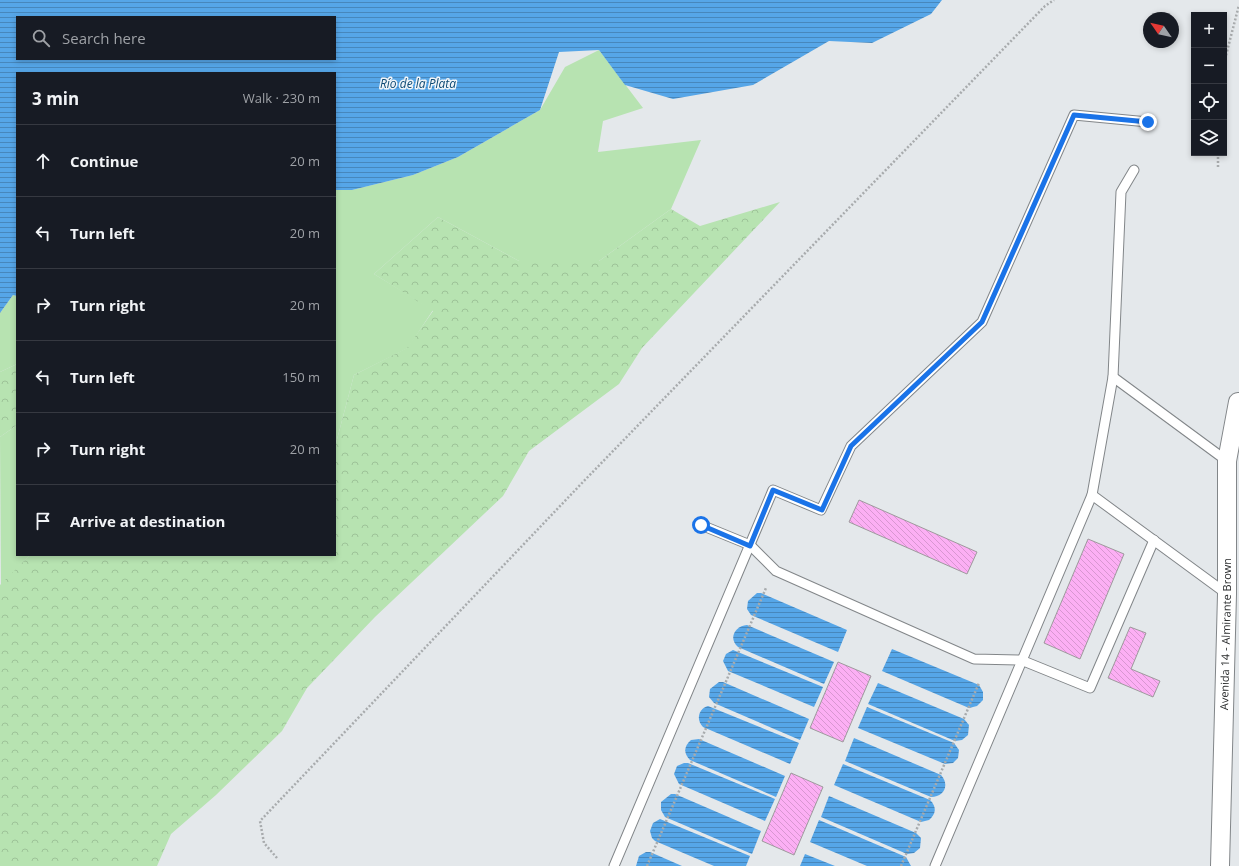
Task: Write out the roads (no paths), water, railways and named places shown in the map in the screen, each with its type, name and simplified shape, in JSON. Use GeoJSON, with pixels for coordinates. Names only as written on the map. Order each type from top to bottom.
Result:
{"type":"FeatureCollection","features":[{"type":"Feature","properties":{"kind":"street","name":"Avenida 14 - Almirante Brown"},"geometry":{"type":"LineString","coordinates":[[1220,866],[1227,594],[1227,461],[1238,402]]}},
{"type":"Feature","properties":{"kind":"lane"},"geometry":{"type":"LineString","coordinates":[[614,866],[773,490],[822,510],[851,446],[982,322],[1074,115],[1148,122]]}},
{"type":"Feature","properties":{"kind":"lane"},"geometry":{"type":"LineString","coordinates":[[934,866],[1092,495],[1113,377],[1121,192],[1134,170]]}},
{"type":"Feature","properties":{"kind":"lane"},"geometry":{"type":"LineString","coordinates":[[1113,377],[1227,461]]}},
{"type":"Feature","properties":{"kind":"lane"},"geometry":{"type":"LineString","coordinates":[[1092,495],[1227,594]]}},
{"type":"Feature","properties":{"kind":"lane"},"geometry":{"type":"LineString","coordinates":[[701,525],[750,546],[776,571],[974,659],[1021,660],[1090,688],[1154,540]]}},
{"type":"Feature","properties":{"kind":"water","name":"Río de la Plata"},"geometry":{"type":"Polygon","coordinates":[[[0,0],[942,0],[931,14],[872,43],[829,41],[753,85],[673,99],[625,85],[599,50],[559,52],[540,110],[458,157],[413,175],[352,190],[336,190],[336,72],[16,72],[16,296],[13,295],[0,313],[0,0]]]}},
{"type":"Feature","properties":{"kind":"water"},"geometry":{"type":"Polygon","coordinates":[[[757,593],[761,593],[847,630],[838,652],[751,615],[747,609],[748,601],[757,593]]]}},
{"type":"Feature","properties":{"kind":"water"},"geometry":{"type":"Polygon","coordinates":[[[747,625],[834,662],[824,684],[738,647],[735,644],[733,636],[734,633],[739,628],[747,625]]]}},
{"type":"Feature","properties":{"kind":"water"},"geometry":{"type":"Polygon","coordinates":[[[892,649],[979,685],[983,692],[983,700],[977,706],[969,708],[882,671],[892,649]]]}},
{"type":"Feature","properties":{"kind":"water"},"geometry":{"type":"Polygon","coordinates":[[[733,650],[823,687],[814,707],[728,671],[723,661],[726,654],[733,650]]]}},
{"type":"Feature","properties":{"kind":"water"},"geometry":{"type":"Polygon","coordinates":[[[719,682],[723,682],[809,719],[800,740],[714,703],[709,697],[710,689],[719,682]]]}},
{"type":"Feature","properties":{"kind":"water"},"geometry":{"type":"Polygon","coordinates":[[[878,683],[964,719],[969,725],[968,735],[962,740],[955,741],[868,704],[878,683]]]}},
{"type":"Feature","properties":{"kind":"water"},"geometry":{"type":"Polygon","coordinates":[[[708,706],[799,743],[790,764],[703,727],[699,721],[699,715],[705,707],[708,706]]]}},
{"type":"Feature","properties":{"kind":"water"},"geometry":{"type":"Polygon","coordinates":[[[867,707],[954,743],[959,750],[958,758],[953,763],[945,764],[858,728],[867,707]]]}},
{"type":"Feature","properties":{"kind":"water"},"geometry":{"type":"Polygon","coordinates":[[[854,738],[941,775],[945,783],[944,790],[939,795],[931,797],[845,761],[854,738]]]}},
{"type":"Feature","properties":{"kind":"water"},"geometry":{"type":"Polygon","coordinates":[[[699,739],[785,776],[776,797],[690,760],[685,752],[686,747],[691,740],[699,739]]]}},
{"type":"Feature","properties":{"kind":"water"},"geometry":{"type":"Polygon","coordinates":[[[688,763],[775,799],[765,821],[679,784],[674,774],[677,766],[688,763]]]}},
{"type":"Feature","properties":{"kind":"water"},"geometry":{"type":"Polygon","coordinates":[[[843,764],[930,800],[935,808],[933,815],[929,820],[921,822],[834,785],[843,764]]]}},
{"type":"Feature","properties":{"kind":"water"},"geometry":{"type":"Polygon","coordinates":[[[671,794],[675,794],[761,831],[752,854],[665,817],[661,810],[661,802],[671,794]]]}},
{"type":"Feature","properties":{"kind":"water"},"geometry":{"type":"Polygon","coordinates":[[[829,796],[916,833],[921,838],[920,848],[914,853],[907,854],[821,817],[829,796]]]}},
{"type":"Feature","properties":{"kind":"water"},"geometry":{"type":"Polygon","coordinates":[[[660,819],[750,856],[746,866],[714,866],[655,841],[652,838],[650,831],[653,823],[660,819]]]}},
{"type":"Feature","properties":{"kind":"water"},"geometry":{"type":"Polygon","coordinates":[[[819,820],[906,857],[911,866],[867,866],[810,842],[819,820]]]}},
{"type":"Feature","properties":{"kind":"water"},"geometry":{"type":"Polygon","coordinates":[[[646,852],[650,852],[682,866],[636,866],[639,856],[646,852]]]}},
{"type":"Feature","properties":{"kind":"water"},"geometry":{"type":"Polygon","coordinates":[[[805,854],[835,866],[800,866],[805,854]]]}}]}
